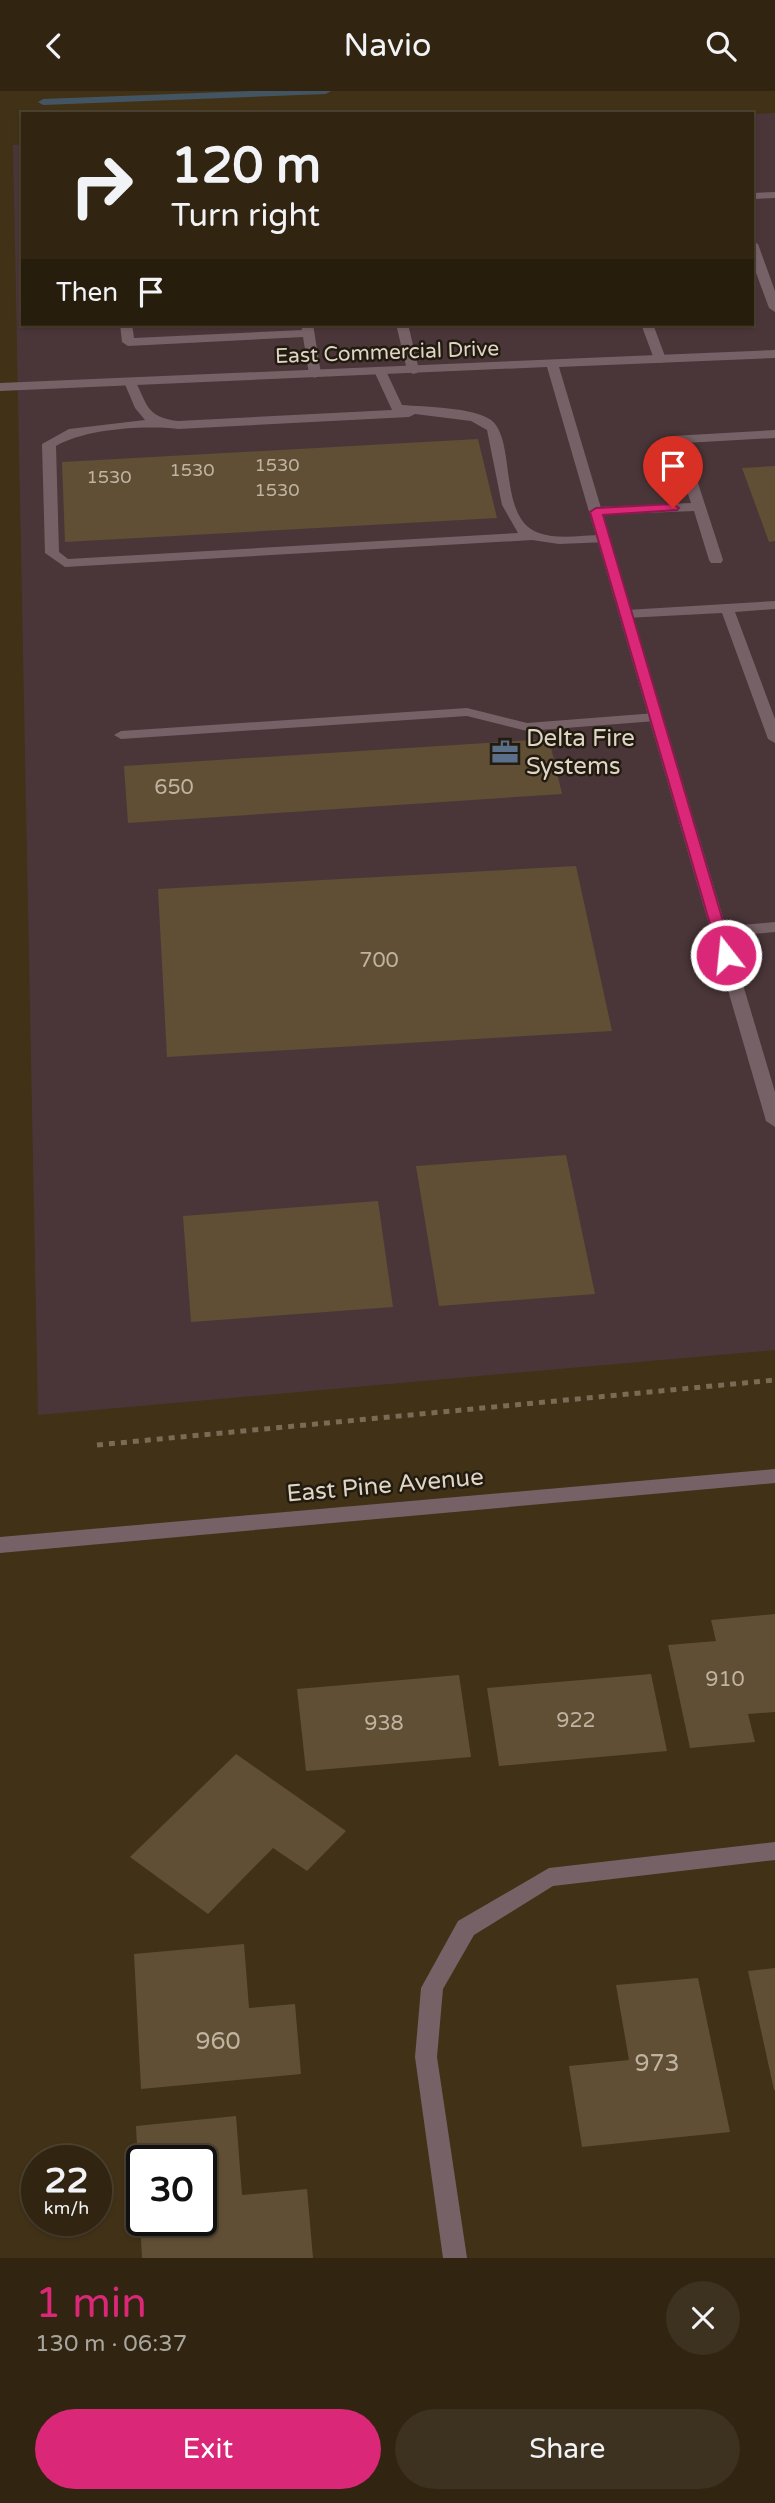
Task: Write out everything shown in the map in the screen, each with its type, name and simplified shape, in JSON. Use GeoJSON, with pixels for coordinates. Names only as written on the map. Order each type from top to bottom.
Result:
{"type":"FeatureCollection","features":[{"type":"Feature","properties":{"kind":"street"},"geometry":{"type":"LineString","coordinates":[[754,196],[775,195]]}},
{"type":"Feature","properties":{"kind":"street"},"geometry":{"type":"LineString","coordinates":[[754,250],[774,305]]}},
{"type":"Feature","properties":{"kind":"street"},"geometry":{"type":"LineString","coordinates":[[126,326],[128,342],[307,329],[315,374]]}},
{"type":"Feature","properties":{"kind":"street"},"geometry":{"type":"LineString","coordinates":[[402,326],[412,370]]}},
{"type":"Feature","properties":{"kind":"street"},"geometry":{"type":"LineString","coordinates":[[648,326],[660,359]]}},
{"type":"Feature","properties":{"kind":"street","name":"East Commercial Drive"},"geometry":{"type":"LineString","coordinates":[[0,387],[775,354]]}},
{"type":"Feature","properties":{"kind":"street"},"geometry":{"type":"LineString","coordinates":[[552,364],[775,1121]]}},
{"type":"Feature","properties":{"kind":"street"},"geometry":{"type":"LineString","coordinates":[[380,371],[397,408],[473,417],[484,421],[493,429],[509,507],[515,521],[532,535]]}},
{"type":"Feature","properties":{"kind":"street"},"geometry":{"type":"LineString","coordinates":[[130,382],[141,410],[156,423]]}},
{"type":"Feature","properties":{"kind":"street"},"geometry":{"type":"LineString","coordinates":[[416,412],[178,425],[156,423],[69,433],[49,443],[52,553],[65,563],[532,535],[603,539]]}},
{"type":"Feature","properties":{"kind":"street"},"geometry":{"type":"LineString","coordinates":[[716,560],[677,439],[775,434]]}},
{"type":"Feature","properties":{"kind":"street"},"geometry":{"type":"LineString","coordinates":[[596,512],[699,507]]}},
{"type":"Feature","properties":{"kind":"street"},"geometry":{"type":"LineString","coordinates":[[626,614],[775,605]]}},
{"type":"Feature","properties":{"kind":"street"},"geometry":{"type":"LineString","coordinates":[[727,608],[775,739]]}},
{"type":"Feature","properties":{"kind":"street"},"geometry":{"type":"LineString","coordinates":[[121,735],[467,712],[527,727],[656,717]]}},
{"type":"Feature","properties":{"kind":"street"},"geometry":{"type":"LineString","coordinates":[[719,932],[775,927]]}},
{"type":"Feature","properties":{"kind":"street","name":"East Pine Avenue"},"geometry":{"type":"LineString","coordinates":[[0,1545],[775,1476]]}},
{"type":"Feature","properties":{"kind":"street"},"geometry":{"type":"LineString","coordinates":[[455,2258],[426,2057],[432,1988],[466,1928],[549,1877],[775,1851]]}},
{"type":"Feature","properties":{"kind":"path"},"geometry":{"type":"LineString","coordinates":[[97,1445],[775,1380]]}},
{"type":"Feature","properties":{"kind":"shaded area"},"geometry":{"type":"Polygon","coordinates":[[[775,113],[775,1350],[38,1415],[13,145],[21,144],[21,326],[754,326],[754,114],[775,113]]]}},
{"type":"Feature","properties":{"kind":"building"},"geometry":{"type":"Polygon","coordinates":[[[478,439],[497,518],[65,542],[62,462],[478,439]]]}},
{"type":"Feature","properties":{"kind":"building"},"geometry":{"type":"Polygon","coordinates":[[[775,466],[775,541],[769,542],[742,468],[775,466]]]}},
{"type":"Feature","properties":{"kind":"building"},"geometry":{"type":"Polygon","coordinates":[[[549,739],[562,794],[128,823],[124,766],[549,739]]]}},
{"type":"Feature","properties":{"kind":"building"},"geometry":{"type":"Polygon","coordinates":[[[576,866],[612,1031],[167,1057],[158,889],[576,866]]]}},
{"type":"Feature","properties":{"kind":"building"},"geometry":{"type":"Polygon","coordinates":[[[566,1155],[595,1294],[439,1306],[416,1166],[566,1155]]]}},
{"type":"Feature","properties":{"kind":"building"},"geometry":{"type":"Polygon","coordinates":[[[378,1201],[393,1307],[191,1322],[183,1216],[378,1201]]]}},
{"type":"Feature","properties":{"kind":"building"},"geometry":{"type":"Polygon","coordinates":[[[775,1614],[775,1712],[748,1714],[755,1742],[690,1748],[668,1645],[716,1641],[711,1620],[775,1614]]]}},
{"type":"Feature","properties":{"kind":"building"},"geometry":{"type":"Polygon","coordinates":[[[651,1674],[667,1751],[499,1766],[487,1688],[651,1674]]]}},
{"type":"Feature","properties":{"kind":"building"},"geometry":{"type":"Polygon","coordinates":[[[459,1675],[471,1757],[306,1771],[297,1689],[459,1675]]]}},
{"type":"Feature","properties":{"kind":"building"},"geometry":{"type":"Polygon","coordinates":[[[236,1754],[346,1831],[307,1871],[273,1848],[208,1914],[130,1857],[236,1754]]]}},
{"type":"Feature","properties":{"kind":"building"},"geometry":{"type":"Polygon","coordinates":[[[244,1944],[249,2008],[295,2004],[301,2074],[141,2089],[134,1954],[244,1944]]]}},
{"type":"Feature","properties":{"kind":"building"},"geometry":{"type":"Polygon","coordinates":[[[775,1968],[775,2090],[774,2090],[748,1971],[775,1968]]]}},
{"type":"Feature","properties":{"kind":"building"},"geometry":{"type":"Polygon","coordinates":[[[698,1978],[730,2132],[582,2147],[569,2066],[629,2060],[616,1985],[698,1978]]]}},
{"type":"Feature","properties":{"kind":"building"},"geometry":{"type":"Polygon","coordinates":[[[236,2116],[242,2195],[307,2189],[313,2258],[142,2258],[141,2236],[217,2236],[217,2145],[137,2145],[136,2126],[236,2116]]]}},
{"type":"Feature","properties":{"kind":"waterway"},"geometry":{"type":"LineString","coordinates":[[43,102],[326,91]]}},
{"type":"Feature","properties":{"kind":"place","name":"Delta Fire Systems"},"geometry":{"type":"Point","coordinates":[505,752]}},
{"type":"Feature","properties":{"kind":"route"},"geometry":{"type":"LineString","coordinates":[[673,508],[596,512],[726,955]]}}]}
